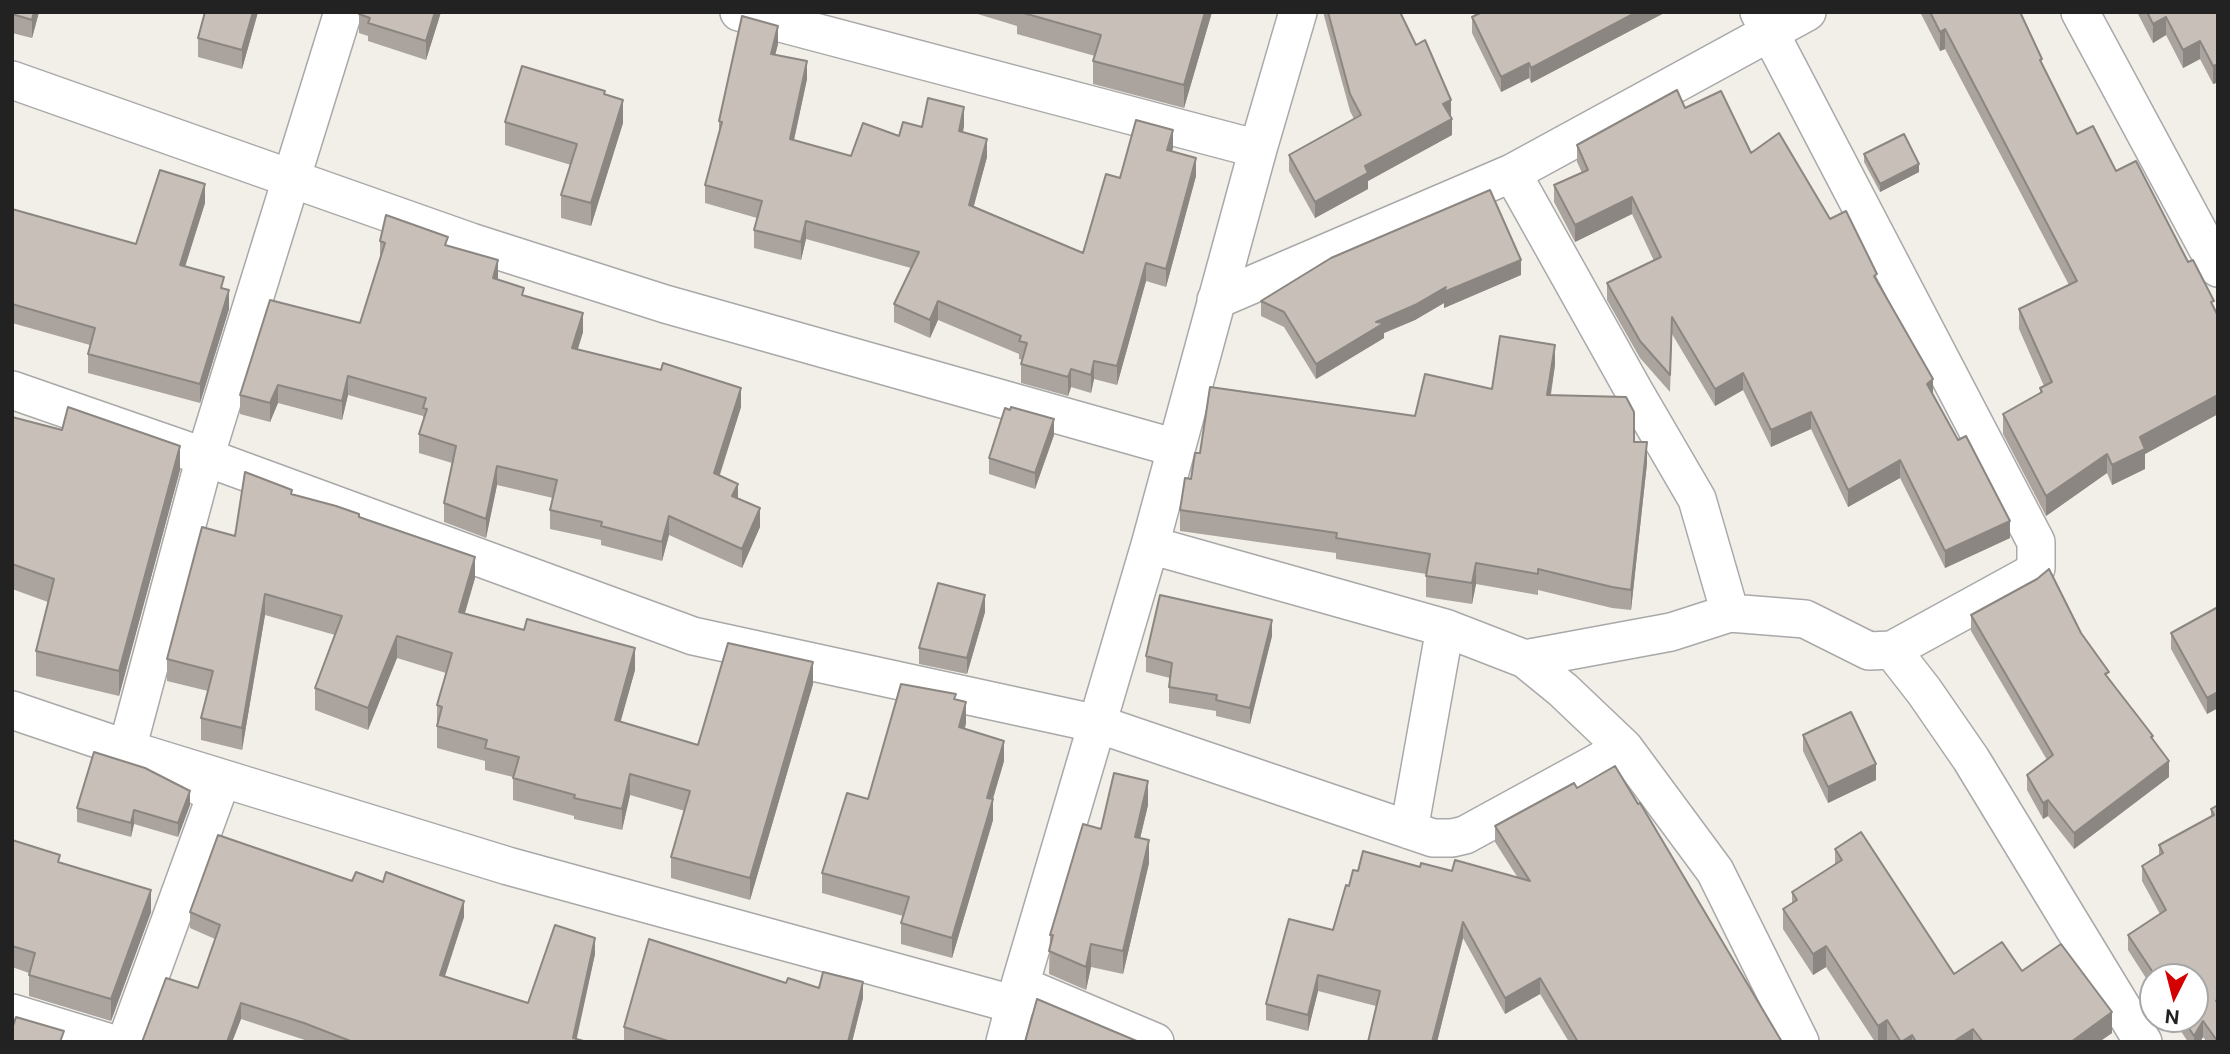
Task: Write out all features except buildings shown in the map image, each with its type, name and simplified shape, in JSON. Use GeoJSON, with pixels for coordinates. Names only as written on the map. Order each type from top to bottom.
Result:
{"type":"FeatureCollection","features":[{"type":"Feature","properties":{"kind":"street"},"geometry":{"type":"LineString","coordinates":[[127,748],[205,457],[343,12]]}},
{"type":"Feature","properties":{"kind":"street"},"geometry":{"type":"LineString","coordinates":[[739,12],[783,18],[1258,149]]}},
{"type":"Feature","properties":{"kind":"street"},"geometry":{"type":"LineString","coordinates":[[1005,1042],[1150,545],[1298,12]]}},
{"type":"Feature","properties":{"kind":"street"},"geometry":{"type":"LineString","coordinates":[[1216,300],[1512,173],[1764,22],[1807,12]]}},
{"type":"Feature","properties":{"kind":"street"},"geometry":{"type":"LineString","coordinates":[[2080,12],[2218,268]]}},
{"type":"Feature","properties":{"kind":"street"},"geometry":{"type":"LineString","coordinates":[[1525,659],[1671,632],[1730,613],[1805,619],[1869,651],[1892,650],[2027,576],[2036,568],[2036,542],[1764,22]]}},
{"type":"Feature","properties":{"kind":"street"},"geometry":{"type":"LineString","coordinates":[[12,80],[471,242],[666,304],[1176,448]]}},
{"type":"Feature","properties":{"kind":"street"},"geometry":{"type":"LineString","coordinates":[[1512,173],[1697,499],[1730,613]]}},
{"type":"Feature","properties":{"kind":"street"},"geometry":{"type":"LineString","coordinates":[[12,390],[205,457],[693,636],[1098,724],[1433,838],[1465,835],[1624,748]]}},
{"type":"Feature","properties":{"kind":"street"},"geometry":{"type":"LineString","coordinates":[[1150,545],[1445,628],[1525,659],[1563,690],[1624,748],[1715,871],[1800,1042]]}},
{"type":"Feature","properties":{"kind":"street"},"geometry":{"type":"LineString","coordinates":[[1409,830],[1445,628]]}},
{"type":"Feature","properties":{"kind":"street"},"geometry":{"type":"LineString","coordinates":[[1892,650],[1971,759],[2142,1041]]}},
{"type":"Feature","properties":{"kind":"street"},"geometry":{"type":"LineString","coordinates":[[12,710],[508,866],[1018,995],[1155,1042]]}},
{"type":"Feature","properties":{"kind":"street"},"geometry":{"type":"LineString","coordinates":[[126,1042],[216,796],[127,748]]}},
{"type":"Feature","properties":{"kind":"street"},"geometry":{"type":"LineString","coordinates":[[12,1013],[107,1042]]}}]}
